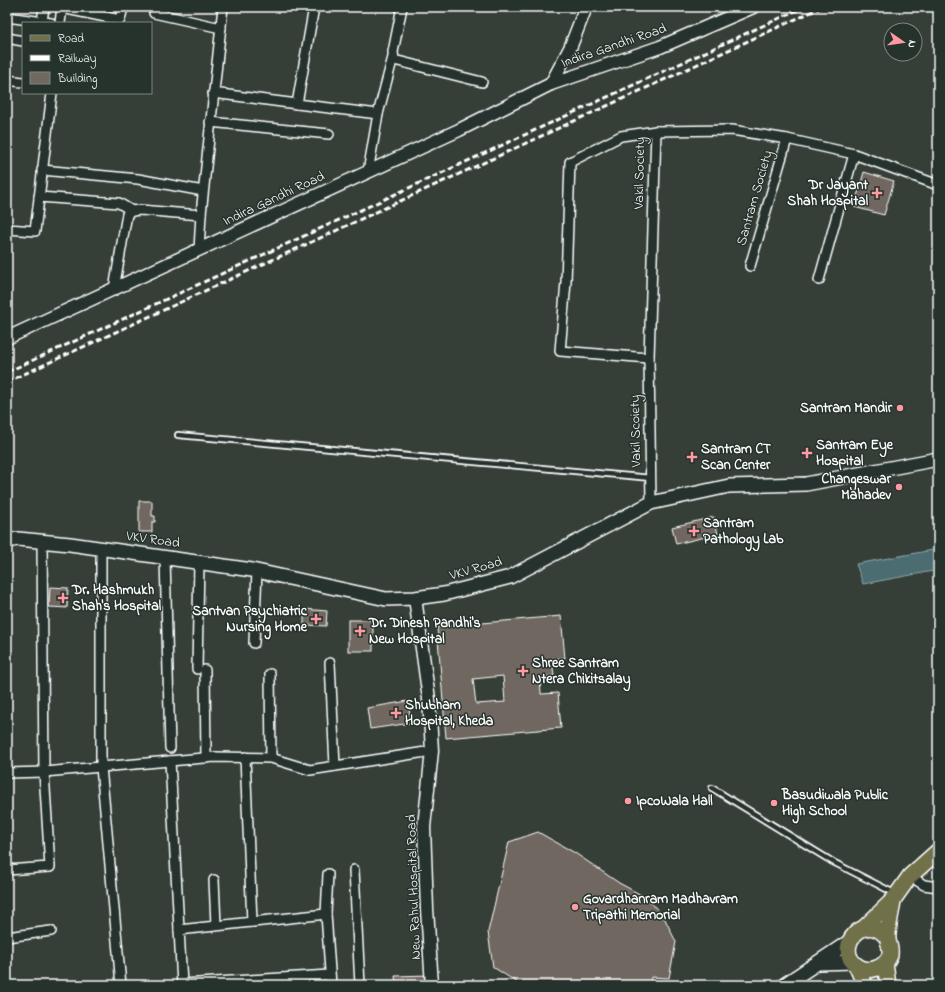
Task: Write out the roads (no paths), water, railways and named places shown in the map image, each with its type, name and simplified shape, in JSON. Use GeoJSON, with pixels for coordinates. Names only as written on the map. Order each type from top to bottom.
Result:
{"type":"FeatureCollection","features":[{"type":"Feature","properties":{"kind":"main road","name":"VKV Road"},"geometry":{"type":"LineString","coordinates":[[7,541],[18,539],[42,541],[199,562],[257,571],[386,599],[415,598],[444,594],[510,576],[651,503],[729,486],[806,484],[938,459]]}},
{"type":"Feature","properties":{"kind":"main road"},"geometry":{"type":"LineString","coordinates":[[784,985],[850,941],[858,931],[864,928],[895,897],[910,876],[938,851]]}},
{"type":"Feature","properties":{"kind":"main road"},"geometry":{"type":"LineString","coordinates":[[888,939],[895,897]]}},
{"type":"Feature","properties":{"kind":"main road"},"geometry":{"type":"LineString","coordinates":[[818,963],[855,964],[867,970],[875,969],[885,963],[890,954],[891,946],[888,939],[878,929],[864,928]]}},
{"type":"Feature","properties":{"kind":"main road"},"geometry":{"type":"LineString","coordinates":[[850,941],[849,954],[865,985]]}},
{"type":"Feature","properties":{"kind":"main road"},"geometry":{"type":"LineString","coordinates":[[885,963],[888,985]]}},
{"type":"Feature","properties":{"kind":"street"},"geometry":{"type":"LineString","coordinates":[[7,17],[46,22],[44,7]]}},
{"type":"Feature","properties":{"kind":"street"},"geometry":{"type":"LineString","coordinates":[[60,22],[62,8],[120,20],[123,7]]}},
{"type":"Feature","properties":{"kind":"street"},"geometry":{"type":"LineString","coordinates":[[199,250],[200,215],[223,7]]}},
{"type":"Feature","properties":{"kind":"street"},"geometry":{"type":"LineString","coordinates":[[297,104],[314,7]]}},
{"type":"Feature","properties":{"kind":"street"},"geometry":{"type":"LineString","coordinates":[[368,172],[378,114],[393,57],[402,7]]}},
{"type":"Feature","properties":{"kind":"street","name":"Indira Gandhi Road"},"geometry":{"type":"LineString","coordinates":[[551,84],[570,48],[586,7]]}},
{"type":"Feature","properties":{"kind":"street","name":"Indira Gandhi Road"},"geometry":{"type":"LineString","coordinates":[[7,338],[459,130],[551,84],[660,47],[753,7]]}},
{"type":"Feature","properties":{"kind":"street"},"geometry":{"type":"LineString","coordinates":[[154,12],[221,28]]}},
{"type":"Feature","properties":{"kind":"street"},"geometry":{"type":"LineString","coordinates":[[7,38],[22,41]]}},
{"type":"Feature","properties":{"kind":"street"},"geometry":{"type":"LineString","coordinates":[[393,57],[397,62],[482,82]]}},
{"type":"Feature","properties":{"kind":"street"},"geometry":{"type":"LineString","coordinates":[[7,80],[22,82]]}},
{"type":"Feature","properties":{"kind":"street"},"geometry":{"type":"LineString","coordinates":[[213,93],[378,114]]}},
{"type":"Feature","properties":{"kind":"street"},"geometry":{"type":"LineString","coordinates":[[7,229],[35,231],[52,94]]}},
{"type":"Feature","properties":{"kind":"street"},"geometry":{"type":"LineString","coordinates":[[210,122],[329,134]]}},
{"type":"Feature","properties":{"kind":"street","name":"Santram Society"},"geometry":{"type":"LineString","coordinates":[[656,131],[732,130],[787,139],[854,154],[938,185]]}},
{"type":"Feature","properties":{"kind":"street","name":"Vakil Society"},"geometry":{"type":"LineString","coordinates":[[656,131],[649,358],[560,351],[566,282],[570,162],[620,136],[656,131]]}},
{"type":"Feature","properties":{"kind":"street","name":"Santram Society"},"geometry":{"type":"LineString","coordinates":[[750,266],[787,139]]}},
{"type":"Feature","properties":{"kind":"street"},"geometry":{"type":"LineString","coordinates":[[819,280],[854,154]]}},
{"type":"Feature","properties":{"kind":"street"},"geometry":{"type":"LineString","coordinates":[[42,170],[138,179],[203,191]]}},
{"type":"Feature","properties":{"kind":"street"},"geometry":{"type":"LineString","coordinates":[[39,197],[119,203],[132,211],[200,215]]}},
{"type":"Feature","properties":{"kind":"street"},"geometry":{"type":"LineString","coordinates":[[114,289],[127,214],[132,211]]}},
{"type":"Feature","properties":{"kind":"street","name":"Vakil Scoiety"},"geometry":{"type":"LineString","coordinates":[[649,358],[651,503]]}},
{"type":"Feature","properties":{"kind":"street"},"geometry":{"type":"LineString","coordinates":[[7,870],[50,867],[44,772],[42,541]]}},
{"type":"Feature","properties":{"kind":"street"},"geometry":{"type":"LineString","coordinates":[[101,549],[101,767],[121,985]]}},
{"type":"Feature","properties":{"kind":"street"},"geometry":{"type":"LineString","coordinates":[[165,558],[170,748]]}},
{"type":"Feature","properties":{"kind":"street"},"geometry":{"type":"LineString","coordinates":[[199,562],[201,670],[206,758]]}},
{"type":"Feature","properties":{"kind":"street"},"geometry":{"type":"LineString","coordinates":[[254,643],[257,571]]}},
{"type":"Feature","properties":{"kind":"street","name":"New Rahul Hospital Road"},"geometry":{"type":"LineString","coordinates":[[415,598],[429,699],[432,751],[424,827],[432,985]]}},
{"type":"Feature","properties":{"kind":"street"},"geometry":{"type":"LineString","coordinates":[[330,663],[335,766]]}},
{"type":"Feature","properties":{"kind":"street"},"geometry":{"type":"LineString","coordinates":[[270,674],[271,758]]}},
{"type":"Feature","properties":{"kind":"street"},"geometry":{"type":"LineString","coordinates":[[7,773],[44,772],[206,758],[245,757],[271,758],[310,770],[432,751]]}},
{"type":"Feature","properties":{"kind":"street"},"geometry":{"type":"LineString","coordinates":[[245,757],[252,922]]}},
{"type":"Feature","properties":{"kind":"street"},"geometry":{"type":"LineString","coordinates":[[170,761],[182,984],[329,975]]}},
{"type":"Feature","properties":{"kind":"street"},"geometry":{"type":"LineString","coordinates":[[354,870],[360,985]]}},
{"type":"Feature","properties":{"kind":"street"},"geometry":{"type":"LineString","coordinates":[[328,874],[326,914],[329,975],[331,985]]}},
{"type":"Feature","properties":{"kind":"street"},"geometry":{"type":"LineString","coordinates":[[910,876],[924,885],[938,887]]}},
{"type":"Feature","properties":{"kind":"street"},"geometry":{"type":"LineString","coordinates":[[214,880],[216,925]]}},
{"type":"Feature","properties":{"kind":"street"},"geometry":{"type":"LineString","coordinates":[[179,930],[326,914]]}},
{"type":"Feature","properties":{"kind":"street"},"geometry":{"type":"LineString","coordinates":[[7,937],[51,931]]}},
{"type":"Feature","properties":{"kind":"lane"},"geometry":{"type":"LineString","coordinates":[[178,435],[650,478]]}},
{"type":"Feature","properties":{"kind":"lane"},"geometry":{"type":"LineString","coordinates":[[712,788],[833,862],[895,897]]}},
{"type":"Feature","properties":{"kind":"water"},"geometry":{"type":"Polygon","coordinates":[[[938,549],[938,570],[863,584],[856,564],[938,549]]]}},
{"type":"Feature","properties":{"kind":"railway"},"geometry":{"type":"LineString","coordinates":[[7,372],[804,7]]}},
{"type":"Feature","properties":{"kind":"railway"},"geometry":{"type":"LineString","coordinates":[[7,382],[822,7]]}},
{"type":"Feature","properties":{"kind":"place","name":"Dr Jayant Shah Hospital"},"geometry":{"type":"Point","coordinates":[877,193]}},
{"type":"Feature","properties":{"kind":"place","name":"Santram Mandir"},"geometry":{"type":"Point","coordinates":[900,408]}},
{"type":"Feature","properties":{"kind":"place","name":"Santram Eye Hospital"},"geometry":{"type":"Point","coordinates":[807,453]}},
{"type":"Feature","properties":{"kind":"place","name":"Santram CT Scan Center"},"geometry":{"type":"Point","coordinates":[692,457]}},
{"type":"Feature","properties":{"kind":"place","name":"Changeswar Mahadev"},"geometry":{"type":"Point","coordinates":[899,487]}},
{"type":"Feature","properties":{"kind":"place","name":"Santram Pathology Lab"},"geometry":{"type":"Point","coordinates":[694,531]}},
{"type":"Feature","properties":{"kind":"place","name":"Dr. Hashmukh Shah's Hospital"},"geometry":{"type":"Point","coordinates":[63,598]}},
{"type":"Feature","properties":{"kind":"place","name":"Santvan Psychiatric Nursing Home"},"geometry":{"type":"Point","coordinates":[316,619]}},
{"type":"Feature","properties":{"kind":"place","name":"Dr. Dinesh Pandhi's New Hospital"},"geometry":{"type":"Point","coordinates":[360,631]}},
{"type":"Feature","properties":{"kind":"place","name":"Shree Santram Ntera Chikitsalay"},"geometry":{"type":"Point","coordinates":[523,671]}},
{"type":"Feature","properties":{"kind":"place","name":"Shubham Hospital, Kheda"},"geometry":{"type":"Point","coordinates":[396,713]}},
{"type":"Feature","properties":{"kind":"place","name":"IpcoWala Hall"},"geometry":{"type":"Point","coordinates":[628,801]}},
{"type":"Feature","properties":{"kind":"place","name":"Basudiwala Public High School"},"geometry":{"type":"Point","coordinates":[774,803]}},
{"type":"Feature","properties":{"kind":"place","name":"Govardhanram Madhavram Tripathi Memorial"},"geometry":{"type":"Point","coordinates":[575,907]}}]}
